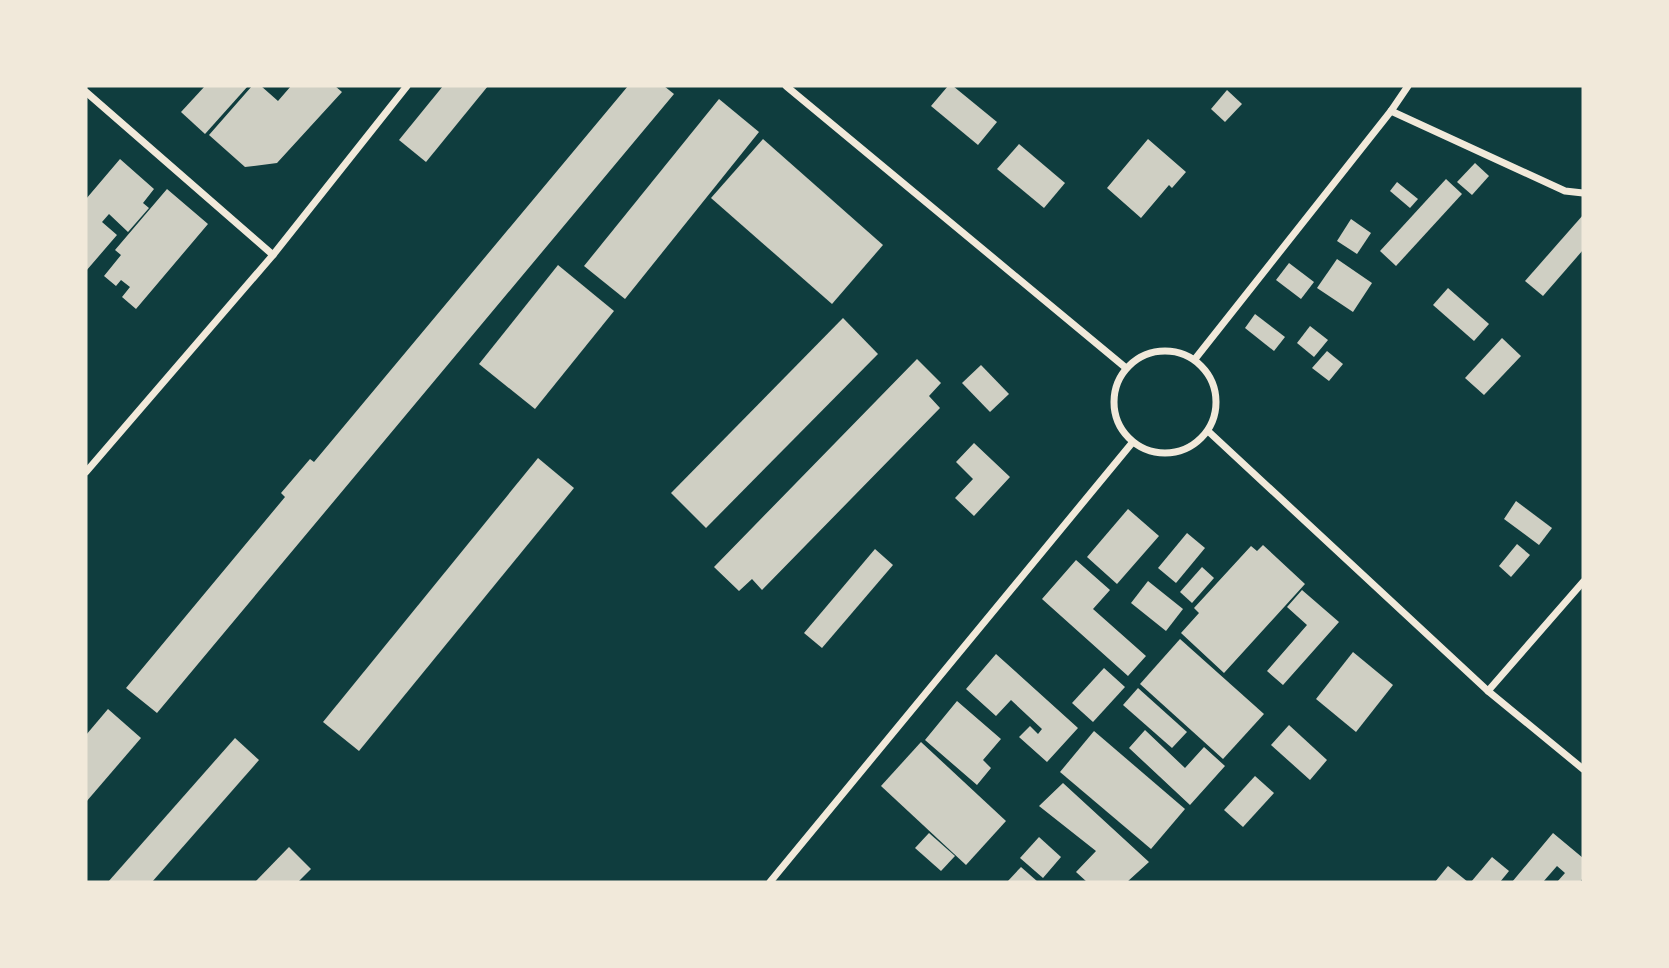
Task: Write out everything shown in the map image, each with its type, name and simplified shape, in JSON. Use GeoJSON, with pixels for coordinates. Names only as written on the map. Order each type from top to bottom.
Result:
{"type":"FeatureCollection","features":[{"type":"Feature","properties":{"kind":"street"},"geometry":{"type":"LineString","coordinates":[[86,472],[273,255],[407,86]]}},
{"type":"Feature","properties":{"kind":"street"},"geometry":{"type":"LineString","coordinates":[[786,86],[1126,368]]}},
{"type":"Feature","properties":{"kind":"street"},"geometry":{"type":"LineString","coordinates":[[1195,359],[1408,86]]}},
{"type":"Feature","properties":{"kind":"street"},"geometry":{"type":"LineString","coordinates":[[86,92],[273,255]]}},
{"type":"Feature","properties":{"kind":"street"},"geometry":{"type":"LineString","coordinates":[[1391,111],[1565,191],[1583,193]]}},
{"type":"Feature","properties":{"kind":"street"},"geometry":{"type":"LineString","coordinates":[[1172,350],[1195,359],[1213,382],[1216,411],[1208,431],[1182,452],[1156,453],[1132,443],[1116,421],[1113,393],[1126,368],[1147,353],[1172,350]]}},
{"type":"Feature","properties":{"kind":"street"},"geometry":{"type":"LineString","coordinates":[[1208,431],[1488,691],[1583,769]]}},
{"type":"Feature","properties":{"kind":"street"},"geometry":{"type":"LineString","coordinates":[[770,882],[1132,443]]}},
{"type":"Feature","properties":{"kind":"street"},"geometry":{"type":"LineString","coordinates":[[1488,691],[1583,582]]}},
{"type":"Feature","properties":{"kind":"building"},"geometry":{"type":"Polygon","coordinates":[[[205,86],[248,86],[205,134],[181,112],[205,86]]]}},
{"type":"Feature","properties":{"kind":"building"},"geometry":{"type":"Polygon","coordinates":[[[252,86],[261,86],[278,101],[291,86],[335,86],[342,92],[277,163],[245,167],[209,135],[252,86]]]}},
{"type":"Feature","properties":{"kind":"building"},"geometry":{"type":"Polygon","coordinates":[[[443,86],[488,86],[426,162],[399,140],[443,86]]]}},
{"type":"Feature","properties":{"kind":"building"},"geometry":{"type":"Polygon","coordinates":[[[628,86],[664,86],[674,94],[157,713],[126,688],[285,497],[281,493],[310,459],[314,462],[628,86]]]}},
{"type":"Feature","properties":{"kind":"building"},"geometry":{"type":"Polygon","coordinates":[[[948,86],[953,86],[997,122],[978,145],[931,106],[948,86]]]}},
{"type":"Feature","properties":{"kind":"building"},"geometry":{"type":"Polygon","coordinates":[[[1227,90],[1242,104],[1225,122],[1211,109],[1227,90]]]}},
{"type":"Feature","properties":{"kind":"building"},"geometry":{"type":"Polygon","coordinates":[[[719,99],[759,132],[625,299],[584,266],[719,99]]]}},
{"type":"Feature","properties":{"kind":"building"},"geometry":{"type":"Polygon","coordinates":[[[763,139],[883,245],[832,304],[711,198],[763,139]]]}},
{"type":"Feature","properties":{"kind":"building"},"geometry":{"type":"Polygon","coordinates":[[[1148,139],[1186,172],[1172,188],[1169,185],[1141,218],[1107,188],[1148,139]]]}},
{"type":"Feature","properties":{"kind":"building"},"geometry":{"type":"Polygon","coordinates":[[[1019,144],[1065,183],[1044,208],[997,169],[1019,144]]]}},
{"type":"Feature","properties":{"kind":"building"},"geometry":{"type":"Polygon","coordinates":[[[120,159],[154,189],[143,203],[149,208],[128,232],[109,214],[102,222],[117,235],[86,271],[86,199],[120,159]]]}},
{"type":"Feature","properties":{"kind":"building"},"geometry":{"type":"Polygon","coordinates":[[[1475,163],[1489,176],[1472,195],[1457,182],[1475,163]]]}},
{"type":"Feature","properties":{"kind":"building"},"geometry":{"type":"Polygon","coordinates":[[[1446,179],[1462,194],[1396,266],[1380,251],[1446,179]]]}},
{"type":"Feature","properties":{"kind":"building"},"geometry":{"type":"Polygon","coordinates":[[[1397,182],[1418,199],[1410,208],[1390,191],[1397,182]]]}},
{"type":"Feature","properties":{"kind":"building"},"geometry":{"type":"Polygon","coordinates":[[[167,189],[208,224],[136,309],[122,297],[130,287],[121,280],[116,286],[104,276],[121,255],[115,250],[167,189]]]}},
{"type":"Feature","properties":{"kind":"building"},"geometry":{"type":"Polygon","coordinates":[[[1583,215],[1583,250],[1543,296],[1525,281],[1583,215]]]}},
{"type":"Feature","properties":{"kind":"building"},"geometry":{"type":"Polygon","coordinates":[[[1351,219],[1371,233],[1357,254],[1337,241],[1351,219]]]}},
{"type":"Feature","properties":{"kind":"building"},"geometry":{"type":"Polygon","coordinates":[[[1337,259],[1372,283],[1353,312],[1317,288],[1337,259]]]}},
{"type":"Feature","properties":{"kind":"building"},"geometry":{"type":"Polygon","coordinates":[[[1289,263],[1314,282],[1301,299],[1276,280],[1289,263]]]}},
{"type":"Feature","properties":{"kind":"building"},"geometry":{"type":"Polygon","coordinates":[[[558,265],[614,311],[535,409],[479,364],[558,265]]]}},
{"type":"Feature","properties":{"kind":"building"},"geometry":{"type":"Polygon","coordinates":[[[1448,288],[1489,324],[1474,341],[1433,305],[1448,288]]]}},
{"type":"Feature","properties":{"kind":"building"},"geometry":{"type":"Polygon","coordinates":[[[1255,314],[1285,337],[1274,351],[1245,328],[1255,314]]]}},
{"type":"Feature","properties":{"kind":"building"},"geometry":{"type":"Polygon","coordinates":[[[843,318],[878,354],[706,528],[671,493],[843,318]]]}},
{"type":"Feature","properties":{"kind":"building"},"geometry":{"type":"Polygon","coordinates":[[[1310,326],[1328,340],[1314,357],[1297,343],[1310,326]]]}},
{"type":"Feature","properties":{"kind":"building"},"geometry":{"type":"Polygon","coordinates":[[[1502,338],[1521,356],[1484,395],[1465,378],[1502,338]]]}},
{"type":"Feature","properties":{"kind":"building"},"geometry":{"type":"Polygon","coordinates":[[[1327,351],[1343,364],[1329,381],[1312,368],[1327,351]]]}},
{"type":"Feature","properties":{"kind":"building"},"geometry":{"type":"Polygon","coordinates":[[[917,359],[941,383],[929,396],[940,408],[762,590],[752,579],[739,591],[714,567],[917,359]]]}},
{"type":"Feature","properties":{"kind":"building"},"geometry":{"type":"Polygon","coordinates":[[[981,365],[1009,394],[990,412],[962,383],[981,365]]]}},
{"type":"Feature","properties":{"kind":"building"},"geometry":{"type":"Polygon","coordinates":[[[974,443],[1010,477],[974,516],[955,498],[973,479],[956,462],[974,443]]]}},
{"type":"Feature","properties":{"kind":"building"},"geometry":{"type":"Polygon","coordinates":[[[538,458],[574,488],[359,751],[323,722],[538,458]]]}},
{"type":"Feature","properties":{"kind":"building"},"geometry":{"type":"Polygon","coordinates":[[[1516,501],[1552,528],[1539,545],[1504,519],[1516,501]]]}},
{"type":"Feature","properties":{"kind":"building"},"geometry":{"type":"Polygon","coordinates":[[[1128,509],[1159,536],[1117,584],[1087,557],[1128,509]]]}},
{"type":"Feature","properties":{"kind":"building"},"geometry":{"type":"Polygon","coordinates":[[[1187,533],[1205,548],[1176,583],[1158,568],[1187,533]]]}},
{"type":"Feature","properties":{"kind":"building"},"geometry":{"type":"Polygon","coordinates":[[[1517,544],[1530,555],[1511,577],[1499,566],[1517,544]]]}},
{"type":"Feature","properties":{"kind":"building"},"geometry":{"type":"Polygon","coordinates":[[[1263,545],[1305,584],[1224,673],[1181,633],[1199,613],[1194,608],[1251,546],[1257,551],[1263,545]]]}},
{"type":"Feature","properties":{"kind":"building"},"geometry":{"type":"Polygon","coordinates":[[[875,549],[893,565],[822,648],[804,633],[875,549]]]}},
{"type":"Feature","properties":{"kind":"building"},"geometry":{"type":"Polygon","coordinates":[[[1076,560],[1110,590],[1093,609],[1146,656],[1128,676],[1042,599],[1076,560]]]}},
{"type":"Feature","properties":{"kind":"building"},"geometry":{"type":"Polygon","coordinates":[[[1202,567],[1214,578],[1192,603],[1180,592],[1202,567]]]}},
{"type":"Feature","properties":{"kind":"building"},"geometry":{"type":"Polygon","coordinates":[[[1148,581],[1183,609],[1166,631],[1131,603],[1148,581]]]}},
{"type":"Feature","properties":{"kind":"building"},"geometry":{"type":"Polygon","coordinates":[[[1302,590],[1339,622],[1283,685],[1267,671],[1307,625],[1287,607],[1302,590]]]}},
{"type":"Feature","properties":{"kind":"building"},"geometry":{"type":"Polygon","coordinates":[[[1180,639],[1264,714],[1223,759],[1140,684],[1180,639]]]}},
{"type":"Feature","properties":{"kind":"building"},"geometry":{"type":"Polygon","coordinates":[[[1353,652],[1393,685],[1356,732],[1316,699],[1353,652]]]}},
{"type":"Feature","properties":{"kind":"building"},"geometry":{"type":"Polygon","coordinates":[[[996,654],[1078,728],[1047,762],[1019,737],[1030,726],[1038,734],[1042,729],[1011,700],[996,716],[966,689],[996,654]]]}},
{"type":"Feature","properties":{"kind":"building"},"geometry":{"type":"Polygon","coordinates":[[[1104,668],[1125,687],[1093,722],[1072,703],[1104,668]]]}},
{"type":"Feature","properties":{"kind":"building"},"geometry":{"type":"Polygon","coordinates":[[[1138,688],[1187,732],[1172,748],[1123,705],[1138,688]]]}},
{"type":"Feature","properties":{"kind":"building"},"geometry":{"type":"Polygon","coordinates":[[[957,701],[1001,739],[983,760],[991,768],[977,785],[925,740],[957,701]]]}},
{"type":"Feature","properties":{"kind":"building"},"geometry":{"type":"Polygon","coordinates":[[[108,709],[141,738],[86,802],[86,735],[108,709]]]}},
{"type":"Feature","properties":{"kind":"building"},"geometry":{"type":"Polygon","coordinates":[[[1289,725],[1327,760],[1310,780],[1271,745],[1289,725]]]}},
{"type":"Feature","properties":{"kind":"building"},"geometry":{"type":"Polygon","coordinates":[[[1145,730],[1185,768],[1204,747],[1225,766],[1190,805],[1129,748],[1145,730]]]}},
{"type":"Feature","properties":{"kind":"building"},"geometry":{"type":"Polygon","coordinates":[[[1094,731],[1185,809],[1151,849],[1060,772],[1094,731]]]}},
{"type":"Feature","properties":{"kind":"building"},"geometry":{"type":"Polygon","coordinates":[[[235,738],[259,760],[152,882],[108,882],[235,738]]]}},
{"type":"Feature","properties":{"kind":"building"},"geometry":{"type":"Polygon","coordinates":[[[921,742],[1006,821],[966,865],[881,786],[921,742]]]}},
{"type":"Feature","properties":{"kind":"building"},"geometry":{"type":"Polygon","coordinates":[[[1255,776],[1274,793],[1243,827],[1224,810],[1255,776]]]}},
{"type":"Feature","properties":{"kind":"building"},"geometry":{"type":"Polygon","coordinates":[[[1063,783],[1149,862],[1127,882],[1087,882],[1076,872],[1096,851],[1039,806],[1063,783]]]}},
{"type":"Feature","properties":{"kind":"building"},"geometry":{"type":"Polygon","coordinates":[[[929,833],[955,856],[941,871],[915,848],[929,833]]]}},
{"type":"Feature","properties":{"kind":"building"},"geometry":{"type":"Polygon","coordinates":[[[1553,833],[1583,858],[1583,878],[1580,882],[1557,882],[1565,873],[1557,866],[1543,882],[1512,882],[1553,833]]]}},
{"type":"Feature","properties":{"kind":"building"},"geometry":{"type":"Polygon","coordinates":[[[1039,837],[1061,857],[1043,878],[1020,858],[1039,837]]]}},
{"type":"Feature","properties":{"kind":"building"},"geometry":{"type":"Polygon","coordinates":[[[289,847],[311,869],[298,882],[255,882],[289,847]]]}},
{"type":"Feature","properties":{"kind":"building"},"geometry":{"type":"Polygon","coordinates":[[[1492,857],[1509,871],[1500,882],[1471,882],[1492,857]]]}},
{"type":"Feature","properties":{"kind":"building"},"geometry":{"type":"Polygon","coordinates":[[[1448,866],[1468,882],[1435,882],[1448,866]]]}},
{"type":"Feature","properties":{"kind":"building"},"geometry":{"type":"Polygon","coordinates":[[[1021,867],[1038,882],[1007,882],[1021,867]]]}}]}
